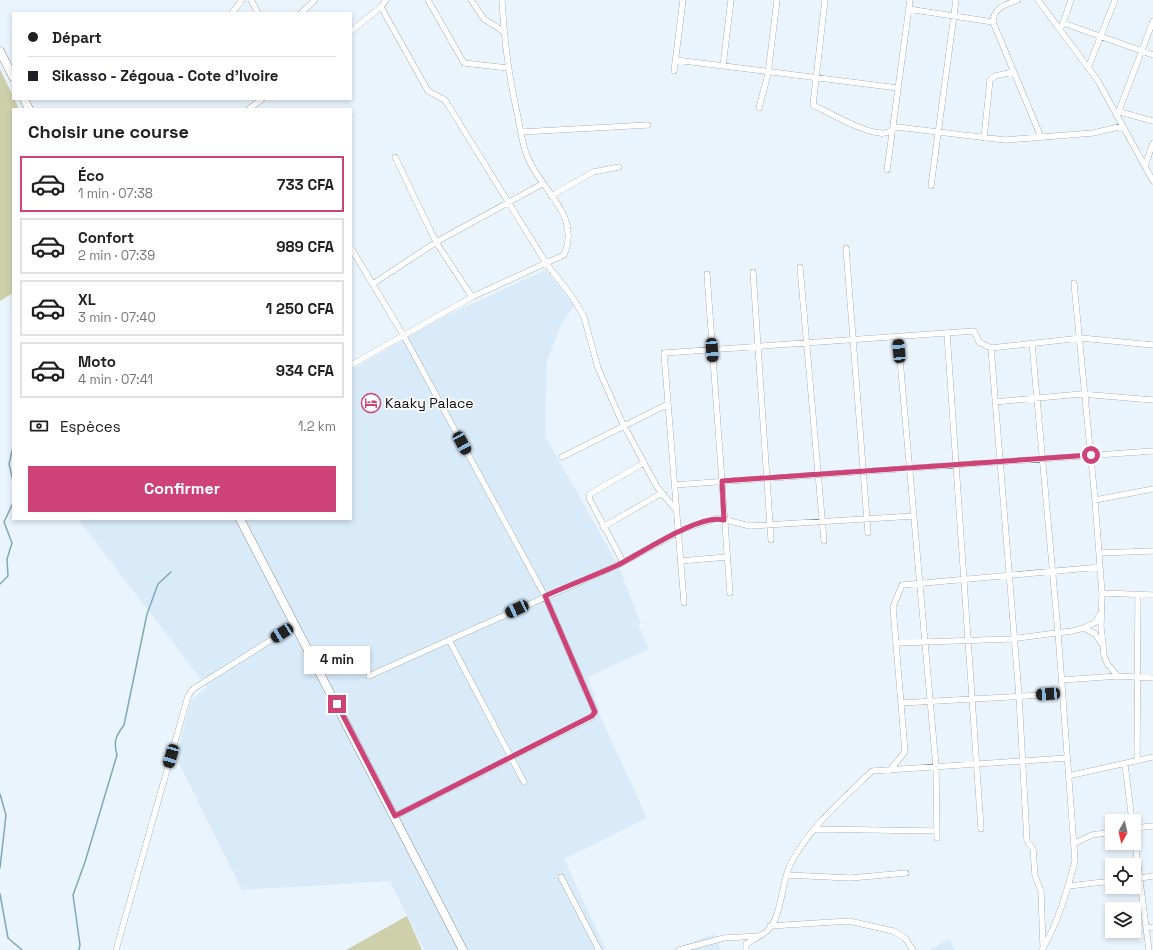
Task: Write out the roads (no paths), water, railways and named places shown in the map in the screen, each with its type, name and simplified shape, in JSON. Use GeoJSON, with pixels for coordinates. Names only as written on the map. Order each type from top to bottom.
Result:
{"type":"FeatureCollection","features":[{"type":"Feature","properties":{"kind":"highway"},"geometry":{"type":"LineString","coordinates":[[0,53],[12,75]]}},
{"type":"Feature","properties":{"kind":"highway"},"geometry":{"type":"LineString","coordinates":[[241,520],[463,950]]}},
{"type":"Feature","properties":{"kind":"street"},"geometry":{"type":"LineString","coordinates":[[233,12],[242,0]]}},
{"type":"Feature","properties":{"kind":"street"},"geometry":{"type":"LineString","coordinates":[[251,0],[257,12]]}},
{"type":"Feature","properties":{"kind":"street"},"geometry":{"type":"LineString","coordinates":[[302,12],[315,0]]}},
{"type":"Feature","properties":{"kind":"street"},"geometry":{"type":"LineString","coordinates":[[352,29],[381,7],[386,0]]}},
{"type":"Feature","properties":{"kind":"street"},"geometry":{"type":"LineString","coordinates":[[428,0],[464,63],[508,68]]}},
{"type":"Feature","properties":{"kind":"street"},"geometry":{"type":"LineString","coordinates":[[470,0],[484,19],[504,31]]}},
{"type":"Feature","properties":{"kind":"street"},"geometry":{"type":"LineString","coordinates":[[352,364],[472,297],[564,255],[569,245],[569,229],[561,209],[542,184],[526,153],[508,68],[502,0]]}},
{"type":"Feature","properties":{"kind":"street"},"geometry":{"type":"LineString","coordinates":[[674,72],[683,0]]}},
{"type":"Feature","properties":{"kind":"street"},"geometry":{"type":"LineString","coordinates":[[723,66],[731,0]]}},
{"type":"Feature","properties":{"kind":"street"},"geometry":{"type":"LineString","coordinates":[[759,108],[768,72],[777,0]]}},
{"type":"Feature","properties":{"kind":"street"},"geometry":{"type":"LineString","coordinates":[[825,0],[813,106],[867,130],[879,134],[888,133],[897,127],[1005,140],[1093,133],[1123,126]]}},
{"type":"Feature","properties":{"kind":"street"},"geometry":{"type":"LineString","coordinates":[[887,170],[910,0]]}},
{"type":"Feature","properties":{"kind":"street"},"geometry":{"type":"LineString","coordinates":[[931,186],[956,0]]}},
{"type":"Feature","properties":{"kind":"street"},"geometry":{"type":"LineString","coordinates":[[1018,0],[998,8],[993,14],[992,22],[1041,137]]}},
{"type":"Feature","properties":{"kind":"street"},"geometry":{"type":"LineString","coordinates":[[1038,0],[1098,81],[1119,114],[1123,126],[1153,181]]}},
{"type":"Feature","properties":{"kind":"street"},"geometry":{"type":"LineString","coordinates":[[1060,30],[1071,0]]}},
{"type":"Feature","properties":{"kind":"street"},"geometry":{"type":"LineString","coordinates":[[1088,68],[1113,1]]}},
{"type":"Feature","properties":{"kind":"street"},"geometry":{"type":"LineString","coordinates":[[381,7],[428,91],[445,100],[546,263],[574,298],[584,317],[598,368],[624,426],[662,493],[676,510]]}},
{"type":"Feature","properties":{"kind":"street"},"geometry":{"type":"LineString","coordinates":[[908,9],[992,22]]}},
{"type":"Feature","properties":{"kind":"street"},"geometry":{"type":"LineString","coordinates":[[1119,114],[1153,21]]}},
{"type":"Feature","properties":{"kind":"street"},"geometry":{"type":"LineString","coordinates":[[1063,22],[1153,55]]}},
{"type":"Feature","properties":{"kind":"street"},"geometry":{"type":"LineString","coordinates":[[676,60],[898,88]]}},
{"type":"Feature","properties":{"kind":"street"},"geometry":{"type":"LineString","coordinates":[[984,138],[990,80],[995,76],[1014,72]]}},
{"type":"Feature","properties":{"kind":"street"},"geometry":{"type":"LineString","coordinates":[[250,108],[261,100]]}},
{"type":"Feature","properties":{"kind":"street"},"geometry":{"type":"LineString","coordinates":[[1119,114],[1153,121]]}},
{"type":"Feature","properties":{"kind":"street"},"geometry":{"type":"LineString","coordinates":[[521,132],[648,125]]}},
{"type":"Feature","properties":{"kind":"street"},"geometry":{"type":"LineString","coordinates":[[1145,165],[1153,143]]}},
{"type":"Feature","properties":{"kind":"street"},"geometry":{"type":"LineString","coordinates":[[395,157],[436,242],[472,297]]}},
{"type":"Feature","properties":{"kind":"street"},"geometry":{"type":"LineString","coordinates":[[1145,165],[1153,164]]}},
{"type":"Feature","properties":{"kind":"street"},"geometry":{"type":"LineString","coordinates":[[551,196],[593,172],[619,167]]}},
{"type":"Feature","properties":{"kind":"street"},"geometry":{"type":"LineString","coordinates":[[374,284],[436,242],[542,184]]}},
{"type":"Feature","properties":{"kind":"street"},"geometry":{"type":"LineString","coordinates":[[846,248],[868,534]]}},
{"type":"Feature","properties":{"kind":"street"},"geometry":{"type":"LineString","coordinates":[[352,250],[374,284],[403,335],[545,596],[595,712],[592,716],[395,816]]}},
{"type":"Feature","properties":{"kind":"street"},"geometry":{"type":"LineString","coordinates":[[800,267],[824,541]]}},
{"type":"Feature","properties":{"kind":"street"},"geometry":{"type":"LineString","coordinates":[[752,272],[771,540]]}},
{"type":"Feature","properties":{"kind":"street"},"geometry":{"type":"LineString","coordinates":[[707,274],[730,592]]}},
{"type":"Feature","properties":{"kind":"street"},"geometry":{"type":"LineString","coordinates":[[1074,283],[1095,500],[1102,593],[1102,644],[1104,656],[1108,665],[1118,676]]}},
{"type":"Feature","properties":{"kind":"street"},"geometry":{"type":"LineString","coordinates":[[684,603],[664,353],[974,331],[979,342],[991,348],[1080,338],[1153,345]]}},
{"type":"Feature","properties":{"kind":"street"},"geometry":{"type":"LineString","coordinates":[[947,333],[981,829]]}},
{"type":"Feature","properties":{"kind":"street"},"geometry":{"type":"LineString","coordinates":[[898,337],[936,767],[937,838]]}},
{"type":"Feature","properties":{"kind":"street"},"geometry":{"type":"LineString","coordinates":[[1032,343],[1044,458],[1075,861],[1069,886],[1042,950]]}},
{"type":"Feature","properties":{"kind":"street"},"geometry":{"type":"LineString","coordinates":[[991,348],[1013,638],[1019,696],[1021,761],[1027,841],[1033,849],[1035,876],[1041,891],[1042,950]]}},
{"type":"Feature","properties":{"kind":"street"},"geometry":{"type":"LineString","coordinates":[[995,402],[1085,394],[1153,400]]}},
{"type":"Feature","properties":{"kind":"street"},"geometry":{"type":"LineString","coordinates":[[562,457],[668,404]]}},
{"type":"Feature","properties":{"kind":"street"},"geometry":{"type":"LineString","coordinates":[[674,485],[818,474],[910,469],[1153,450]]}},
{"type":"Feature","properties":{"kind":"street"},"geometry":{"type":"LineString","coordinates":[[623,562],[589,502],[590,494],[644,463]]}},
{"type":"Feature","properties":{"kind":"street"},"geometry":{"type":"LineString","coordinates":[[1095,500],[1153,489]]}},
{"type":"Feature","properties":{"kind":"street"},"geometry":{"type":"LineString","coordinates":[[603,527],[662,493]]}},
{"type":"Feature","properties":{"kind":"street"},"geometry":{"type":"LineString","coordinates":[[369,676],[623,562],[678,532],[718,518],[750,526],[822,520],[914,516]]}},
{"type":"Feature","properties":{"kind":"street"},"geometry":{"type":"LineString","coordinates":[[1099,553],[1153,550]]}},
{"type":"Feature","properties":{"kind":"street"},"geometry":{"type":"LineString","coordinates":[[680,561],[727,557]]}},
{"type":"Feature","properties":{"kind":"street"},"geometry":{"type":"LineString","coordinates":[[890,770],[905,752],[893,608],[902,585],[1100,567]]}},
{"type":"Feature","properties":{"kind":"street"},"geometry":{"type":"LineString","coordinates":[[1102,593],[1153,595]]}},
{"type":"Feature","properties":{"kind":"street"},"geometry":{"type":"LineString","coordinates":[[1137,761],[1138,595]]}},
{"type":"Feature","properties":{"kind":"street"},"geometry":{"type":"LineString","coordinates":[[896,643],[1013,638],[1058,632],[1084,628],[1096,622],[1101,612]]}},
{"type":"Feature","properties":{"kind":"street"},"geometry":{"type":"LineString","coordinates":[[116,950],[188,696],[193,689],[295,625]]}},
{"type":"Feature","properties":{"kind":"street"},"geometry":{"type":"LineString","coordinates":[[1084,628],[1095,634],[1102,644]]}},
{"type":"Feature","properties":{"kind":"street"},"geometry":{"type":"LineString","coordinates":[[449,640],[524,782]]}},
{"type":"Feature","properties":{"kind":"street"},"geometry":{"type":"LineString","coordinates":[[1062,680],[1118,676],[1153,678]]}},
{"type":"Feature","properties":{"kind":"street"},"geometry":{"type":"LineString","coordinates":[[901,703],[1062,694]]}},
{"type":"Feature","properties":{"kind":"street"},"geometry":{"type":"LineString","coordinates":[[1068,776],[1153,757]]}},
{"type":"Feature","properties":{"kind":"street"},"geometry":{"type":"LineString","coordinates":[[746,950],[746,944],[767,931],[776,918],[790,865],[815,829],[824,818],[872,771],[1067,758]]}},
{"type":"Feature","properties":{"kind":"street"},"geometry":{"type":"LineString","coordinates":[[1125,764],[1131,814]]}},
{"type":"Feature","properties":{"kind":"street"},"geometry":{"type":"LineString","coordinates":[[1141,827],[1153,826]]}},
{"type":"Feature","properties":{"kind":"street"},"geometry":{"type":"LineString","coordinates":[[815,829],[937,831]]}},
{"type":"Feature","properties":{"kind":"street"},"geometry":{"type":"LineString","coordinates":[[1073,844],[1092,835],[1105,833]]}},
{"type":"Feature","properties":{"kind":"street"},"geometry":{"type":"LineString","coordinates":[[787,875],[850,878],[906,873]]}},
{"type":"Feature","properties":{"kind":"street"},"geometry":{"type":"LineString","coordinates":[[1141,878],[1153,876]]}},
{"type":"Feature","properties":{"kind":"street"},"geometry":{"type":"LineString","coordinates":[[561,877],[599,950]]}},
{"type":"Feature","properties":{"kind":"street"},"geometry":{"type":"LineString","coordinates":[[1069,886],[1105,882]]}},
{"type":"Feature","properties":{"kind":"street"},"geometry":{"type":"LineString","coordinates":[[1140,894],[1149,950]]}},
{"type":"Feature","properties":{"kind":"street"},"geometry":{"type":"LineString","coordinates":[[770,926],[849,920],[893,931],[905,938],[913,950]]}},
{"type":"Feature","properties":{"kind":"street"},"geometry":{"type":"LineString","coordinates":[[1146,928],[1153,927]]}},
{"type":"Feature","properties":{"kind":"street"},"geometry":{"type":"LineString","coordinates":[[679,950],[724,938],[759,936]]}},
{"type":"Feature","properties":{"kind":"waterway"},"geometry":{"type":"LineString","coordinates":[[12,451],[9,464],[12,477]]}},
{"type":"Feature","properties":{"kind":"waterway"},"geometry":{"type":"LineString","coordinates":[[0,584],[8,576],[7,559],[12,543],[4,522],[12,505]]}},
{"type":"Feature","properties":{"kind":"waterway"},"geometry":{"type":"LineString","coordinates":[[79,950],[80,945],[73,895],[85,862],[117,755],[115,742],[124,725],[147,614],[158,584],[171,572]]}},
{"type":"Feature","properties":{"kind":"waterway"},"geometry":{"type":"LineString","coordinates":[[0,794],[6,815],[0,868]]}},
{"type":"Feature","properties":{"kind":"waterway"},"geometry":{"type":"LineString","coordinates":[[0,894],[8,938],[22,950]]}},
{"type":"Feature","properties":{"kind":"place","name":"Kaaky Palace"},"geometry":{"type":"Point","coordinates":[371,403]}}]}
